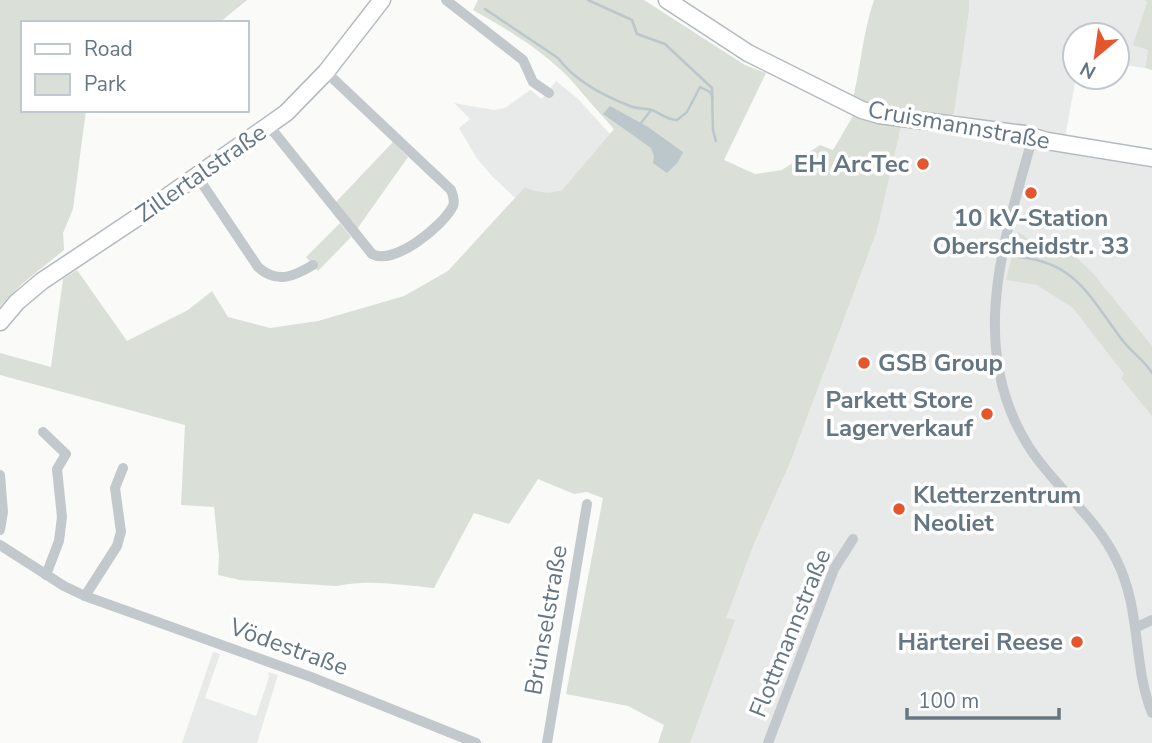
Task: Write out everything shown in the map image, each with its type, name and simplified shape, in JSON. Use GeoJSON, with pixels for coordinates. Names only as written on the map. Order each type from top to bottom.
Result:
{"type":"FeatureCollection","features":[{"type":"Feature","properties":{"kind":"street","name":"Zillertalstraße"},"geometry":{"type":"LineString","coordinates":[[0,322],[17,302],[42,281],[197,176],[295,104],[326,72],[382,0]]}},
{"type":"Feature","properties":{"kind":"street"},"geometry":{"type":"LineString","coordinates":[[446,0],[523,60],[533,82],[549,93]]}},
{"type":"Feature","properties":{"kind":"street","name":"Cruismannstraße"},"geometry":{"type":"LineString","coordinates":[[667,0],[748,53],[862,110],[891,117],[1033,136],[1152,158]]}},
{"type":"Feature","properties":{"kind":"street"},"geometry":{"type":"LineString","coordinates":[[269,125],[372,254],[379,257],[390,256],[429,234],[453,206],[451,190],[326,72]]}},
{"type":"Feature","properties":{"kind":"street"},"geometry":{"type":"LineString","coordinates":[[1033,136],[995,291],[994,337],[1000,374],[1007,404],[1030,448],[1115,555],[1130,596],[1137,627],[1142,681],[1152,713]]}},
{"type":"Feature","properties":{"kind":"street"},"geometry":{"type":"LineString","coordinates":[[197,176],[258,267],[265,273],[273,277],[288,277],[313,265]]}},
{"type":"Feature","properties":{"kind":"street"},"geometry":{"type":"LineString","coordinates":[[43,432],[66,454],[57,468],[62,517],[59,541],[46,575]]}},
{"type":"Feature","properties":{"kind":"street"},"geometry":{"type":"LineString","coordinates":[[85,596],[119,539],[121,532],[115,488],[123,468]]}},
{"type":"Feature","properties":{"kind":"street"},"geometry":{"type":"LineString","coordinates":[[0,475],[3,512],[0,530]]}},
{"type":"Feature","properties":{"kind":"street","name":"Brünselstraße"},"geometry":{"type":"LineString","coordinates":[[547,743],[587,504]]}},
{"type":"Feature","properties":{"kind":"street","name":"Flottmannstraße"},"geometry":{"type":"LineString","coordinates":[[768,743],[834,569],[853,539]]}},
{"type":"Feature","properties":{"kind":"street","name":"Vödestraße"},"geometry":{"type":"LineString","coordinates":[[0,545],[85,596],[311,677],[476,743]]}},
{"type":"Feature","properties":{"kind":"street"},"geometry":{"type":"LineString","coordinates":[[1137,627],[1152,620]]}},
{"type":"Feature","properties":{"kind":"shaded area"},"geometry":{"type":"Polygon","coordinates":[[[969,0],[1144,0],[1147,2],[1134,44],[1148,50],[1145,68],[1131,66],[1131,21],[1061,21],[1061,91],[1073,91],[1065,138],[962,118],[954,114],[969,0]]]}},
{"type":"Feature","properties":{"kind":"shaded area"},"geometry":{"type":"Polygon","coordinates":[[[556,81],[578,99],[610,134],[562,190],[554,193],[538,192],[525,187],[515,198],[476,157],[459,128],[470,119],[454,103],[494,110],[505,108],[530,90],[542,99],[556,81]]]}},
{"type":"Feature","properties":{"kind":"shaded area"},"geometry":{"type":"Polygon","coordinates":[[[610,106],[648,127],[683,152],[678,162],[667,173],[653,163],[651,148],[603,114],[610,106]]]}},
{"type":"Feature","properties":{"kind":"shaded area"},"geometry":{"type":"Polygon","coordinates":[[[901,127],[1152,168],[1152,743],[690,743],[734,621],[725,619],[790,463],[877,231],[901,127]]]}},
{"type":"Feature","properties":{"kind":"shaded area"},"geometry":{"type":"Polygon","coordinates":[[[213,652],[220,654],[205,698],[256,716],[269,677],[268,672],[278,675],[257,743],[182,743],[213,652]]]}},
{"type":"Feature","properties":{"kind":"green space"},"geometry":{"type":"Polygon","coordinates":[[[0,0],[247,0],[221,21],[21,21],[21,112],[86,112],[73,209],[63,233],[64,250],[23,283],[0,306],[0,0]]]}},
{"type":"Feature","properties":{"kind":"green space"},"geometry":{"type":"Polygon","coordinates":[[[478,0],[644,0],[745,65],[766,73],[724,160],[755,174],[782,170],[820,145],[833,150],[853,116],[859,114],[901,127],[877,231],[790,463],[754,544],[726,618],[735,620],[690,743],[658,743],[664,725],[628,706],[566,694],[603,498],[587,492],[574,494],[538,479],[509,524],[474,513],[434,588],[385,583],[337,586],[240,580],[218,575],[219,556],[214,507],[181,505],[185,425],[0,375],[0,353],[51,367],[63,279],[77,270],[127,341],[188,310],[212,291],[228,317],[270,328],[318,321],[404,296],[448,271],[525,187],[544,192],[562,190],[614,129],[571,80],[549,60],[512,33],[473,10],[478,0]]]}},
{"type":"Feature","properties":{"kind":"green space"},"geometry":{"type":"Polygon","coordinates":[[[874,0],[969,0],[954,114],[944,119],[876,108],[853,98],[874,0]]]}},
{"type":"Feature","properties":{"kind":"green space"},"geometry":{"type":"Polygon","coordinates":[[[1144,0],[1152,0],[1152,70],[1145,68],[1148,50],[1133,45],[1147,2],[1144,0]]]}},
{"type":"Feature","properties":{"kind":"green space"},"geometry":{"type":"Polygon","coordinates":[[[393,142],[408,157],[357,229],[336,202],[393,142]]]}},
{"type":"Feature","properties":{"kind":"green space"},"geometry":{"type":"Polygon","coordinates":[[[340,223],[351,237],[318,271],[306,257],[340,223]]]}},
{"type":"Feature","properties":{"kind":"green space"},"geometry":{"type":"Polygon","coordinates":[[[1018,232],[1027,238],[1066,248],[1091,271],[1152,346],[1152,416],[1121,378],[1124,374],[1073,308],[1037,285],[1006,280],[1018,232]]]}},
{"type":"Feature","properties":{"kind":"waterway"},"geometry":{"type":"LineString","coordinates":[[588,0],[632,20],[637,34],[665,44],[712,88],[713,130],[716,141]]}},
{"type":"Feature","properties":{"kind":"waterway"},"geometry":{"type":"LineString","coordinates":[[485,9],[558,58],[573,74],[591,87],[635,108],[652,110],[677,120],[687,112],[700,87],[710,92],[713,98]]}},
{"type":"Feature","properties":{"kind":"waterway"},"geometry":{"type":"LineString","coordinates":[[641,123],[651,110]]}},
{"type":"Feature","properties":{"kind":"waterway"},"geometry":{"type":"LineString","coordinates":[[1019,257],[1038,260],[1068,274],[1090,295],[1124,342],[1152,373]]}},
{"type":"Feature","properties":{"kind":"place","name":"EH ArcTec"},"geometry":{"type":"Point","coordinates":[923,164]}},
{"type":"Feature","properties":{"kind":"place","name":"10 kV-Station Oberscheidstr. 33"},"geometry":{"type":"Point","coordinates":[1031,193]}},
{"type":"Feature","properties":{"kind":"place","name":"GSB Group"},"geometry":{"type":"Point","coordinates":[864,363]}},
{"type":"Feature","properties":{"kind":"place","name":"Parkett Store Lagerverkauf"},"geometry":{"type":"Point","coordinates":[987,414]}},
{"type":"Feature","properties":{"kind":"place","name":"Kletterzentrum Neoliet"},"geometry":{"type":"Point","coordinates":[899,509]}},
{"type":"Feature","properties":{"kind":"place","name":"Härterei Reese"},"geometry":{"type":"Point","coordinates":[1077,642]}}]}
